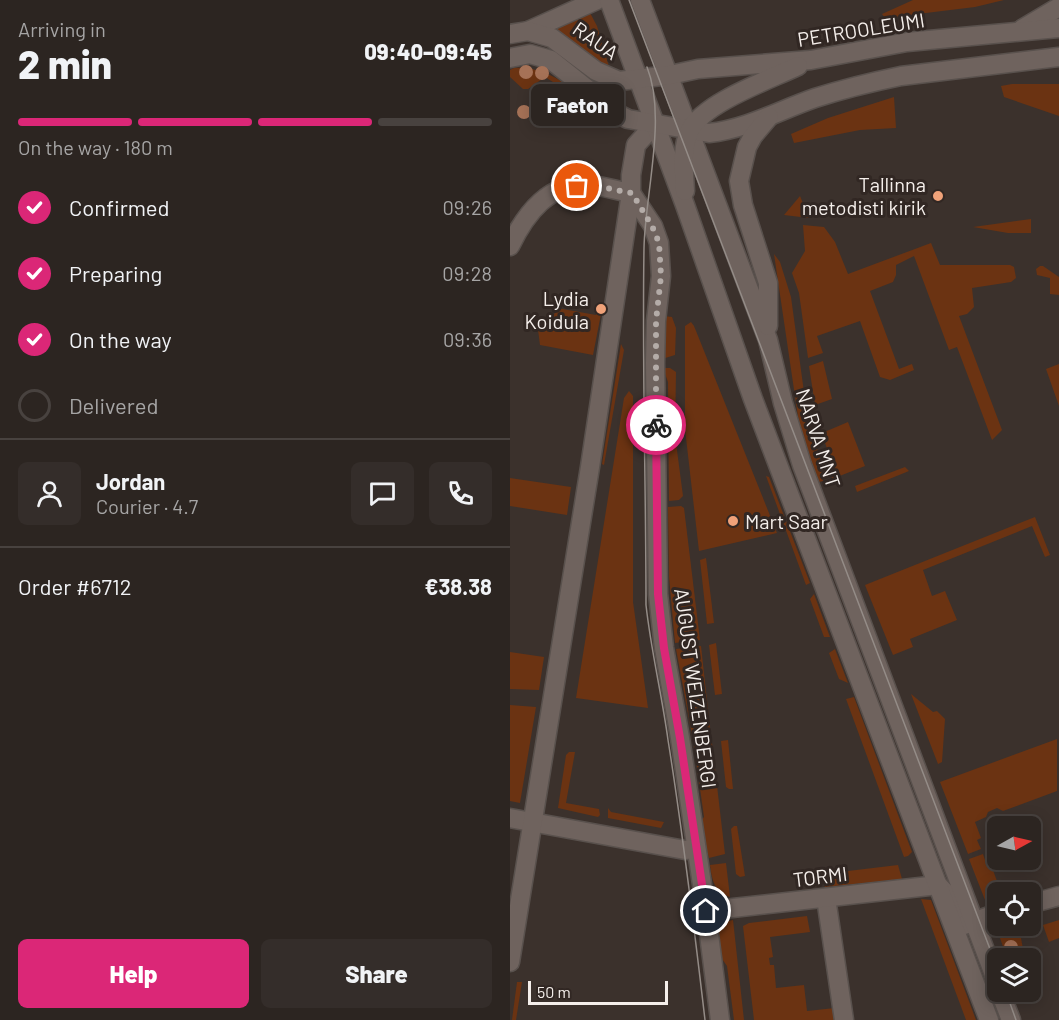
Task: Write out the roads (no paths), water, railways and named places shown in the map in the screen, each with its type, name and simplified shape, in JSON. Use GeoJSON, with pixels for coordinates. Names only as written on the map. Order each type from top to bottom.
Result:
{"type":"FeatureCollection","features":[{"type":"Feature","properties":{"kind":"street"},"geometry":{"type":"LineString","coordinates":[[519,32],[597,0]]}},
{"type":"Feature","properties":{"kind":"street","name":"NARVA MNT"},"geometry":{"type":"LineString","coordinates":[[609,0],[685,205],[753,399],[989,1020]]}},
{"type":"Feature","properties":{"kind":"street","name":"NARVA MNT"},"geometry":{"type":"LineString","coordinates":[[640,0],[691,130],[768,340],[783,403],[802,465],[987,956]]}},
{"type":"Feature","properties":{"kind":"street"},"geometry":{"type":"LineString","coordinates":[[1015,33],[1059,8]]}},
{"type":"Feature","properties":{"kind":"street","name":"PETROOLEUMI"},"geometry":{"type":"LineString","coordinates":[[670,75],[698,69],[811,60],[907,42],[1059,28]]}},
{"type":"Feature","properties":{"kind":"street","name":"RAUA"},"geometry":{"type":"LineString","coordinates":[[519,32],[552,38],[606,77],[619,81],[670,75]]}},
{"type":"Feature","properties":{"kind":"street"},"geometry":{"type":"LineString","coordinates":[[510,58],[530,54],[546,57],[620,115],[637,122],[709,134],[769,117],[815,99],[876,81],[1059,57]]}},
{"type":"Feature","properties":{"kind":"street"},"geometry":{"type":"LineString","coordinates":[[685,205],[685,144],[691,130],[702,116],[712,108],[811,60]]}},
{"type":"Feature","properties":{"kind":"street"},"geometry":{"type":"LineString","coordinates":[[768,340],[768,283],[743,205],[739,181],[747,147],[753,135],[769,117]]}},
{"type":"Feature","properties":{"kind":"street"},"geometry":{"type":"LineString","coordinates":[[510,962],[591,467],[632,193],[631,175],[636,145],[655,124]]}},
{"type":"Feature","properties":{"kind":"street"},"geometry":{"type":"LineString","coordinates":[[510,246],[531,211],[548,195],[556,191],[590,185],[632,193]]}},
{"type":"Feature","properties":{"kind":"street","name":"AUGUST WEIZENBERGI"},"geometry":{"type":"LineString","coordinates":[[632,193],[652,226],[659,243],[661,276],[656,321],[655,363],[658,594],[664,648],[706,911],[720,1020]]}},
{"type":"Feature","properties":{"kind":"street"},"geometry":{"type":"LineString","coordinates":[[510,818],[685,850],[695,849]]}},
{"type":"Feature","properties":{"kind":"street","name":"NARVA MNT"},"geometry":{"type":"LineString","coordinates":[[938,885],[974,922]]}},
{"type":"Feature","properties":{"kind":"street","name":"TORMI"},"geometry":{"type":"LineString","coordinates":[[706,911],[938,885]]}},
{"type":"Feature","properties":{"kind":"street"},"geometry":{"type":"LineString","coordinates":[[1041,901],[1059,896]]}},
{"type":"Feature","properties":{"kind":"street"},"geometry":{"type":"LineString","coordinates":[[826,898],[844,1020]]}},
{"type":"Feature","properties":{"kind":"street"},"geometry":{"type":"LineString","coordinates":[[954,928],[987,917]]}},
{"type":"Feature","properties":{"kind":"street"},"geometry":{"type":"LineString","coordinates":[[1004,1002],[1011,1020]]}},
{"type":"Feature","properties":{"kind":"tram line"},"geometry":{"type":"LineString","coordinates":[[629,0],[990,948]]}},
{"type":"Feature","properties":{"kind":"tram line"},"geometry":{"type":"LineString","coordinates":[[647,67],[653,87],[655,132],[644,248],[646,605],[679,810],[705,1020]]}},
{"type":"Feature","properties":{"kind":"tram line"},"geometry":{"type":"LineString","coordinates":[[1010,1002],[1016,1020]]}},
{"type":"Feature","properties":{"kind":"place","name":"Faeton"},"geometry":{"type":"Point","coordinates":[577,186]}},
{"type":"Feature","properties":{"kind":"place","name":"Tallinna metodisti kirik"},"geometry":{"type":"Point","coordinates":[938,196]}},
{"type":"Feature","properties":{"kind":"place","name":"Lydia Koidula"},"geometry":{"type":"Point","coordinates":[601,309]}},
{"type":"Feature","properties":{"kind":"place","name":"Mart Saar"},"geometry":{"type":"Point","coordinates":[733,521]}}]}
